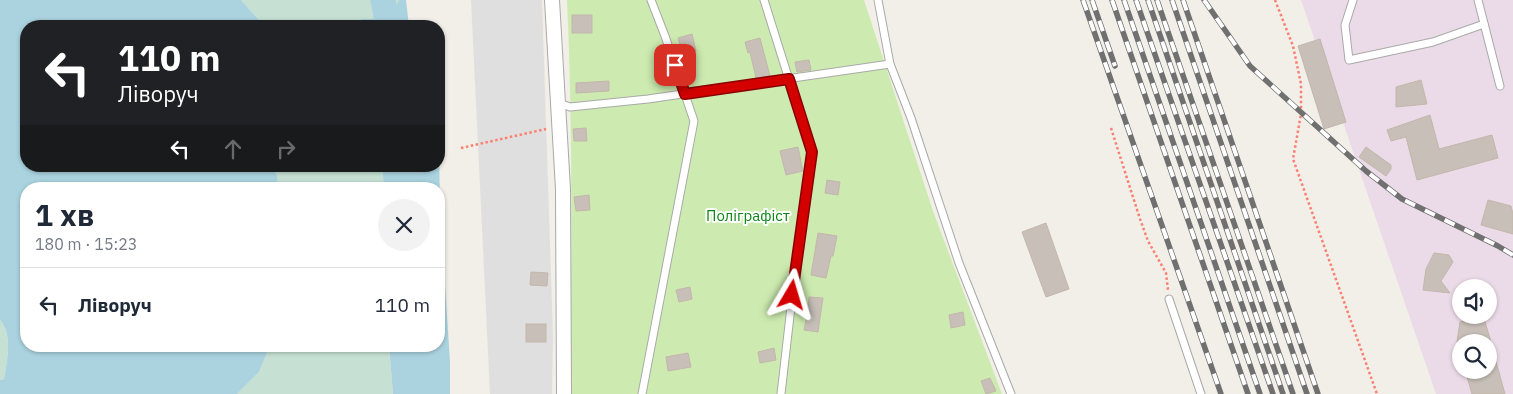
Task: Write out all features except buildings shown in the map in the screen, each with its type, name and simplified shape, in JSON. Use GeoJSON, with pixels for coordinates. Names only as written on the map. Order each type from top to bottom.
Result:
{"type":"FeatureCollection","features":[{"type":"Feature","properties":{"kind":"street"},"geometry":{"type":"LineString","coordinates":[[552,0],[563,189],[564,394]]}},
{"type":"Feature","properties":{"kind":"lane"},"geometry":{"type":"LineString","coordinates":[[642,394],[694,121],[651,0]]}},
{"type":"Feature","properties":{"kind":"lane"},"geometry":{"type":"LineString","coordinates":[[764,0],[812,152],[780,394]]}},
{"type":"Feature","properties":{"kind":"lane"},"geometry":{"type":"LineString","coordinates":[[878,0],[890,64],[911,118],[959,263],[1011,394]]}},
{"type":"Feature","properties":{"kind":"lane"},"geometry":{"type":"LineString","coordinates":[[1353,0],[1345,25],[1349,60],[1433,42],[1484,24]]}},
{"type":"Feature","properties":{"kind":"lane"},"geometry":{"type":"LineString","coordinates":[[1478,0],[1500,86]]}},
{"type":"Feature","properties":{"kind":"lane"},"geometry":{"type":"LineString","coordinates":[[559,103],[570,107],[685,94],[890,64]]}},
{"type":"Feature","properties":{"kind":"lane"},"geometry":{"type":"LineString","coordinates":[[1169,299],[1201,394]]}},
{"type":"Feature","properties":{"kind":"path"},"geometry":{"type":"LineString","coordinates":[[1274,0],[1292,46],[1301,84],[1302,114],[1292,159],[1377,394]]}},
{"type":"Feature","properties":{"kind":"path"},"geometry":{"type":"LineString","coordinates":[[461,148],[560,126]]}},
{"type":"Feature","properties":{"kind":"path"},"geometry":{"type":"LineString","coordinates":[[1111,128],[1148,241],[1166,273],[1169,299]]}},
{"type":"Feature","properties":{"kind":"shaded area"},"geometry":{"type":"Polygon","coordinates":[[[471,0],[542,0],[553,335],[552,394],[490,394],[471,0]]]}},
{"type":"Feature","properties":{"kind":"shaded area"},"geometry":{"type":"Polygon","coordinates":[[[1301,0],[1513,0],[1513,394],[1436,394],[1301,0]]]}},
{"type":"Feature","properties":{"kind":"green space"},"geometry":{"type":"Polygon","coordinates":[[[241,0],[400,1],[392,19],[259,20],[241,0]]]}},
{"type":"Feature","properties":{"kind":"green space","name":"Поліграфіст"},"geometry":{"type":"Polygon","coordinates":[[[567,0],[864,0],[933,211],[1002,394],[569,394],[571,197],[567,0]]]}},
{"type":"Feature","properties":{"kind":"green space"},"geometry":{"type":"Polygon","coordinates":[[[275,172],[383,172],[383,182],[278,182],[275,172]]]}},
{"type":"Feature","properties":{"kind":"green space"},"geometry":{"type":"Polygon","coordinates":[[[0,320],[7,333],[8,348],[4,379],[0,380],[0,320]]]}},
{"type":"Feature","properties":{"kind":"green space"},"geometry":{"type":"Polygon","coordinates":[[[267,352],[390,352],[393,394],[237,394],[259,372],[267,352]]]}},
{"type":"Feature","properties":{"kind":"water"},"geometry":{"type":"Polygon","coordinates":[[[0,0],[241,0],[259,20],[20,20],[20,172],[275,172],[278,182],[20,182],[20,352],[267,352],[259,372],[237,394],[0,394],[0,380],[4,379],[8,340],[7,333],[0,320],[0,0]]]}},
{"type":"Feature","properties":{"kind":"water"},"geometry":{"type":"Polygon","coordinates":[[[399,0],[406,0],[408,20],[361,20],[361,19],[392,19],[399,0]]]}},
{"type":"Feature","properties":{"kind":"water"},"geometry":{"type":"Polygon","coordinates":[[[383,172],[439,172],[440,182],[383,182],[383,172]]]}},
{"type":"Feature","properties":{"kind":"water"},"geometry":{"type":"Polygon","coordinates":[[[445,284],[450,394],[393,394],[390,352],[445,352],[445,284]]]}},
{"type":"Feature","properties":{"kind":"waterway"},"geometry":{"type":"LineString","coordinates":[[383,0],[387,20]]}},
{"type":"Feature","properties":{"kind":"railway"},"geometry":{"type":"LineString","coordinates":[[1083,0],[1221,394]]}},
{"type":"Feature","properties":{"kind":"railway"},"geometry":{"type":"LineString","coordinates":[[1092,0],[1115,66]]}},
{"type":"Feature","properties":{"kind":"railway"},"geometry":{"type":"LineString","coordinates":[[1112,0],[1248,394]]}},
{"type":"Feature","properties":{"kind":"railway"},"geometry":{"type":"LineString","coordinates":[[1124,0],[1260,394]]}},
{"type":"Feature","properties":{"kind":"railway"},"geometry":{"type":"LineString","coordinates":[[1136,0],[1273,394]]}},
{"type":"Feature","properties":{"kind":"railway"},"geometry":{"type":"LineString","coordinates":[[1148,0],[1283,394]]}},
{"type":"Feature","properties":{"kind":"railway"},"geometry":{"type":"LineString","coordinates":[[1157,0],[1293,394]]}},
{"type":"Feature","properties":{"kind":"railway"},"geometry":{"type":"LineString","coordinates":[[1172,0],[1307,394]]}},
{"type":"Feature","properties":{"kind":"railway"},"geometry":{"type":"LineString","coordinates":[[1183,0],[1318,394]]}},
{"type":"Feature","properties":{"kind":"railway"},"geometry":{"type":"LineString","coordinates":[[1204,0],[1250,66],[1366,171],[1402,199],[1513,255]]}},
{"type":"Feature","properties":{"kind":"route"},"geometry":{"type":"LineString","coordinates":[[675,65],[685,94],[789,79],[812,152],[792,295]]}}]}
